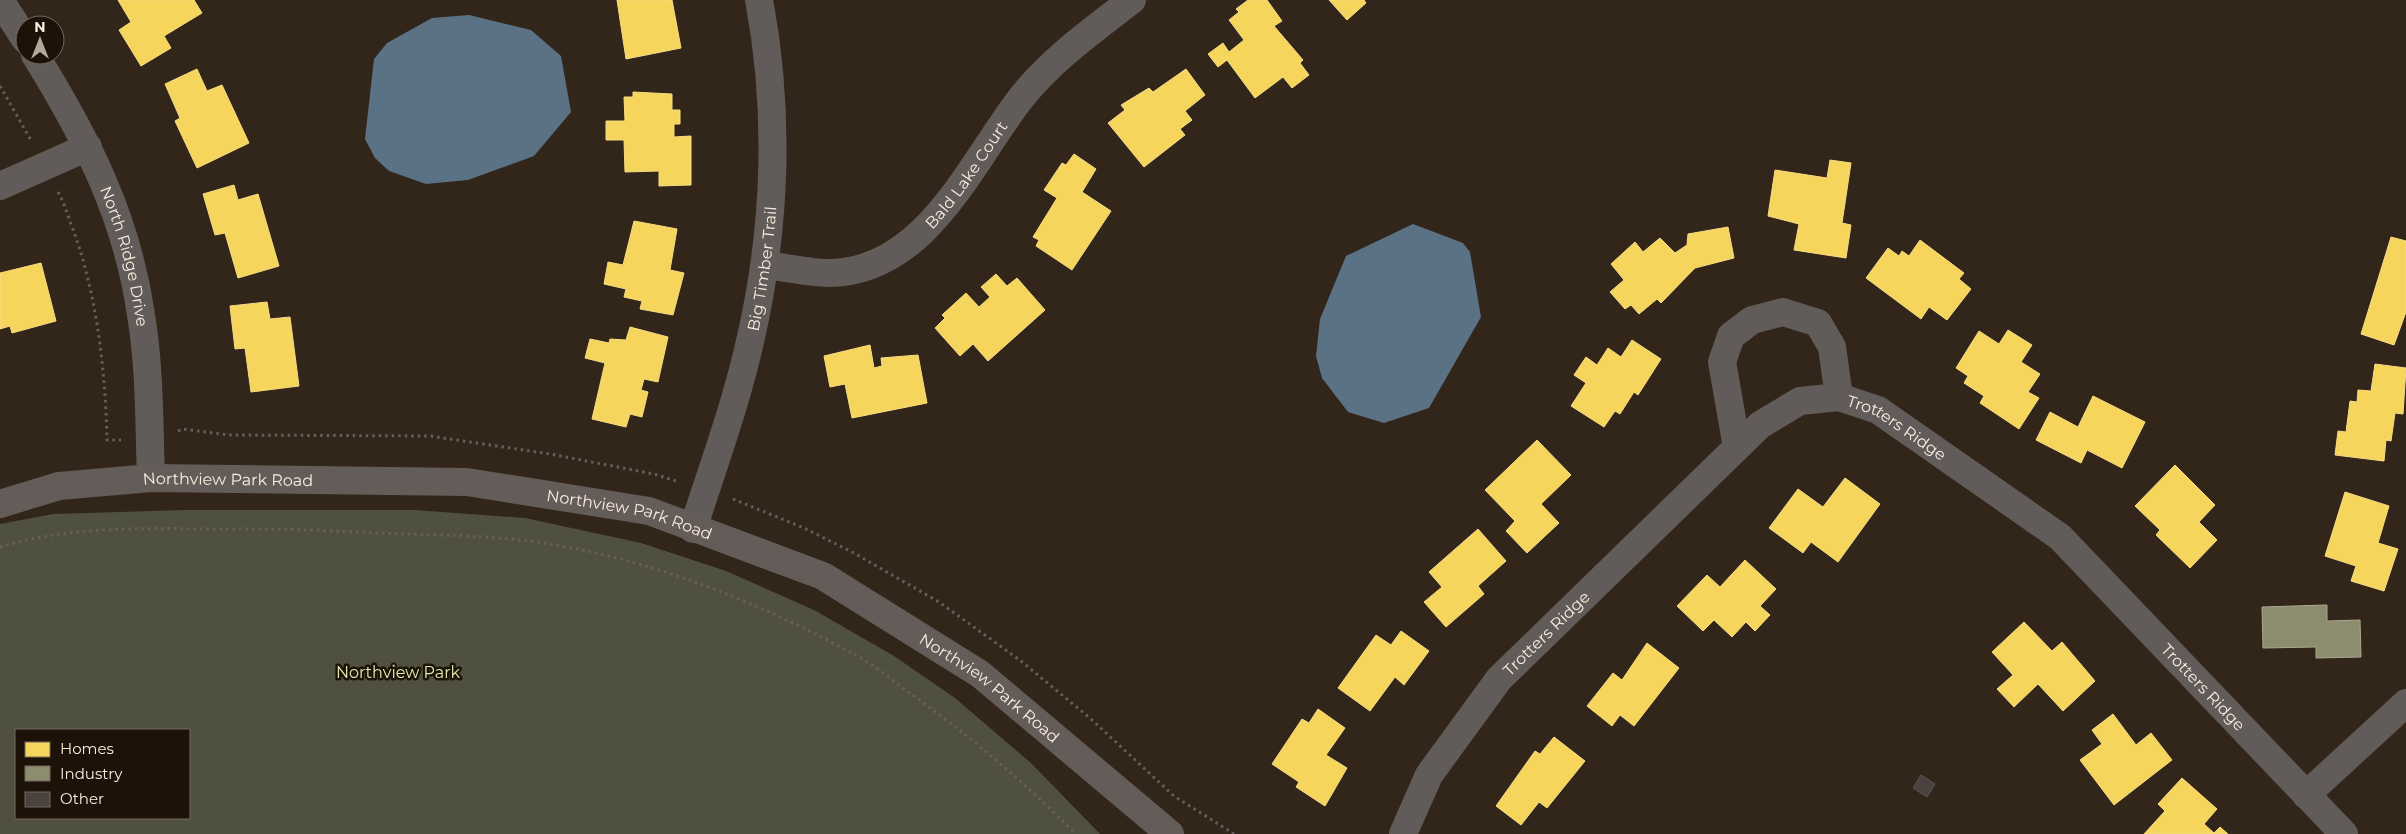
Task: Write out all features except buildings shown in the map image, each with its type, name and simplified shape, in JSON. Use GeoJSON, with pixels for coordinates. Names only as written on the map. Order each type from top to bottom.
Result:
{"type":"FeatureCollection","features":[{"type":"Feature","properties":{"kind":"street"},"geometry":{"type":"LineString","coordinates":[[0,0],[15,23]]}},
{"type":"Feature","properties":{"kind":"street","name":"Big Timber Trail"},"geometry":{"type":"LineString","coordinates":[[693,529],[742,375],[757,310],[764,264],[771,206],[773,145],[771,87],[759,0]]}},
{"type":"Feature","properties":{"kind":"street","name":"Bald Lake Court"},"geometry":{"type":"LineString","coordinates":[[764,264],[828,273],[882,262],[898,254],[937,216],[1022,97],[1041,75],[1061,56],[1132,0]]}},
{"type":"Feature","properties":{"kind":"street","name":"North Ridge Drive"},"geometry":{"type":"LineString","coordinates":[[41,65],[88,147],[111,199],[124,237],[141,315],[146,356],[151,478]]}},
{"type":"Feature","properties":{"kind":"street"},"geometry":{"type":"LineString","coordinates":[[0,186],[88,147]]}},
{"type":"Feature","properties":{"kind":"street"},"geometry":{"type":"LineString","coordinates":[[1737,447],[1722,362],[1731,336],[1752,320],[1783,312],[1818,323],[1832,347],[1839,397]]}},
{"type":"Feature","properties":{"kind":"street","name":"Trotters Ridge"},"geometry":{"type":"LineString","coordinates":[[1403,834],[1429,775],[1499,679],[1760,425],[1800,401],[1839,397],[1878,410],[2060,537],[2344,834]]}},
{"type":"Feature","properties":{"kind":"street","name":"Northview Park Road"},"geometry":{"type":"LineString","coordinates":[[0,504],[59,486],[151,478],[467,482],[649,511],[823,576],[980,674],[1170,834]]}},
{"type":"Feature","properties":{"kind":"street"},"geometry":{"type":"LineString","coordinates":[[2306,795],[2406,703]]}},
{"type":"Feature","properties":{"kind":"path"},"geometry":{"type":"LineString","coordinates":[[0,86],[60,195],[82,252],[97,325],[105,380],[107,440]]}},
{"type":"Feature","properties":{"kind":"path"},"geometry":{"type":"LineString","coordinates":[[0,547],[19,541],[87,530],[287,529],[464,536],[530,541],[583,551],[640,566],[713,589],[783,618],[866,661],[937,712],[998,761],[1076,834]]}},
{"type":"Feature","properties":{"kind":"green space","name":"Northview Park"},"geometry":{"type":"Polygon","coordinates":[[[186,510],[415,510],[525,518],[641,543],[726,571],[814,610],[894,656],[955,698],[1032,764],[1100,834],[0,834],[0,524],[53,514],[186,510]]]}},
{"type":"Feature","properties":{"kind":"water"},"geometry":{"type":"Polygon","coordinates":[[[469,15],[531,30],[561,56],[571,112],[534,156],[468,180],[426,184],[389,171],[375,158],[365,139],[374,59],[387,43],[432,18],[469,15]]]}},
{"type":"Feature","properties":{"kind":"water"},"geometry":{"type":"Polygon","coordinates":[[[1413,224],[1463,243],[1470,252],[1481,317],[1429,408],[1384,423],[1348,412],[1322,378],[1316,356],[1320,319],[1346,256],[1413,224]]]}}]}
